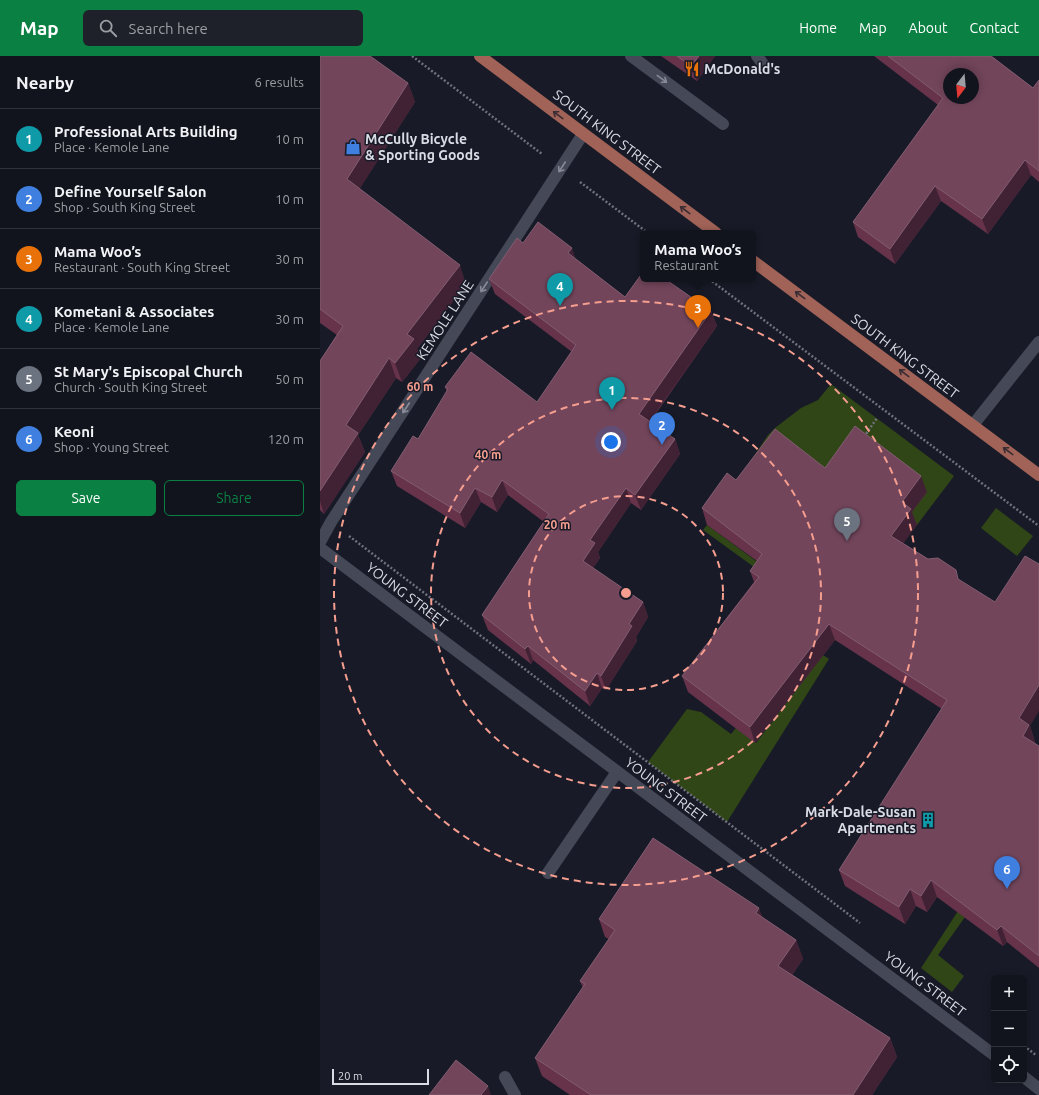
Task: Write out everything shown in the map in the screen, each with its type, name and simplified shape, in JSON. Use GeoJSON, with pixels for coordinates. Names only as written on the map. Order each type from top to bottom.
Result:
{"type":"FeatureCollection","features":[{"type":"Feature","properties":{"kind":"main road","name":"SOUTH KING STREET"},"geometry":{"type":"LineString","coordinates":[[480,56],[712,230]]}},
{"type":"Feature","properties":{"kind":"main road","name":"SOUTH KING STREET"},"geometry":{"type":"LineString","coordinates":[[756,262],[1039,475]]}},
{"type":"Feature","properties":{"kind":"street"},"geometry":{"type":"LineString","coordinates":[[631,56],[724,124]]}},
{"type":"Feature","properties":{"kind":"street"},"geometry":{"type":"LineString","coordinates":[[757,56],[766,68]]}},
{"type":"Feature","properties":{"kind":"street","name":"KEMOLE LANE"},"geometry":{"type":"LineString","coordinates":[[320,542],[331,522],[583,134]]}},
{"type":"Feature","properties":{"kind":"street"},"geometry":{"type":"LineString","coordinates":[[973,425],[1039,342]]}},
{"type":"Feature","properties":{"kind":"street","name":"YOUNG STREET"},"geometry":{"type":"LineString","coordinates":[[320,548],[991,1053]]}},
{"type":"Feature","properties":{"kind":"street"},"geometry":{"type":"LineString","coordinates":[[548,873],[617,772]]}},
{"type":"Feature","properties":{"kind":"street"},"geometry":{"type":"LineString","coordinates":[[505,1077],[515,1095]]}},
{"type":"Feature","properties":{"kind":"street"},"geometry":{"type":"LineString","coordinates":[[1027,1079],[1039,1089]]}},
{"type":"Feature","properties":{"kind":"path"},"geometry":{"type":"LineString","coordinates":[[412,56],[518,136]]}},
{"type":"Feature","properties":{"kind":"path"},"geometry":{"type":"LineString","coordinates":[[583,184],[644,230]]}},
{"type":"Feature","properties":{"kind":"path"},"geometry":{"type":"LineString","coordinates":[[714,282],[1039,526]]}},
{"type":"Feature","properties":{"kind":"path"},"geometry":{"type":"LineString","coordinates":[[861,442],[877,418]]}},
{"type":"Feature","properties":{"kind":"path"},"geometry":{"type":"LineString","coordinates":[[347,534],[862,924]]}},
{"type":"Feature","properties":{"kind":"path"},"geometry":{"type":"LineString","coordinates":[[1025,1047],[1039,1058]]}},
{"type":"Feature","properties":{"kind":"green space"},"geometry":{"type":"Polygon","coordinates":[[[831,384],[954,476],[917,525],[908,518],[836,476],[746,468],[768,435],[775,428],[801,408],[818,400],[831,384]]]}},
{"type":"Feature","properties":{"kind":"green space"},"geometry":{"type":"Polygon","coordinates":[[[996,508],[1033,536],[1017,556],[981,528],[996,508]]]}},
{"type":"Feature","properties":{"kind":"green space"},"geometry":{"type":"Polygon","coordinates":[[[707,525],[756,561],[783,526],[765,575],[703,530],[707,525]]]}},
{"type":"Feature","properties":{"kind":"green space"},"geometry":{"type":"Polygon","coordinates":[[[823,655],[829,659],[727,822],[648,762],[687,709],[701,712],[731,734],[736,728],[756,743],[823,655]]]}},
{"type":"Feature","properties":{"kind":"green space"},"geometry":{"type":"Polygon","coordinates":[[[958,911],[965,917],[938,955],[964,976],[952,992],[921,968],[958,911]]]}},
{"type":"Feature","properties":{"kind":"building"},"geometry":{"type":"Polygon","coordinates":[[[320,56],[370,56],[408,83],[347,179],[460,265],[407,334],[414,339],[395,363],[389,358],[346,425],[358,433],[320,491],[320,361],[343,326],[320,309],[320,56]]]}},
{"type":"Feature","properties":{"kind":"building"},"geometry":{"type":"Polygon","coordinates":[[[677,56],[699,56],[691,66],[677,56]]]}},
{"type":"Feature","properties":{"kind":"building"},"geometry":{"type":"Polygon","coordinates":[[[888,56],[991,56],[1033,88],[1039,80],[1039,171],[1025,160],[982,219],[935,186],[890,249],[853,222],[943,98],[888,56]]]}},
{"type":"Feature","properties":{"kind":"building"},"geometry":{"type":"Polygon","coordinates":[[[538,222],[572,248],[568,253],[625,297],[640,276],[640,282],[669,282],[711,311],[639,414],[675,439],[635,495],[626,488],[590,540],[595,543],[583,561],[643,602],[629,624],[632,626],[601,676],[597,673],[585,691],[528,646],[525,649],[482,615],[549,514],[502,480],[492,497],[475,488],[460,513],[391,471],[413,436],[418,439],[448,389],[445,387],[471,352],[537,402],[576,345],[489,279],[517,238],[523,243],[538,222]]]}},
{"type":"Feature","properties":{"kind":"building"},"geometry":{"type":"Polygon","coordinates":[[[855,426],[921,476],[902,502],[911,509],[891,536],[928,559],[938,558],[956,570],[958,579],[995,602],[1025,556],[1039,564],[1039,685],[1019,718],[1029,725],[1023,736],[1039,746],[1039,956],[1001,926],[997,930],[931,880],[921,896],[910,889],[899,907],[839,870],[947,700],[829,624],[750,727],[682,676],[759,577],[750,571],[762,554],[702,508],[727,473],[736,480],[775,429],[825,468],[855,426]]]}},
{"type":"Feature","properties":{"kind":"building"},"geometry":{"type":"Polygon","coordinates":[[[653,838],[759,908],[756,913],[796,940],[778,966],[890,1038],[853,1095],[591,1095],[535,1058],[585,984],[580,981],[615,930],[599,919],[653,838]]]}},
{"type":"Feature","properties":{"kind":"building"},"geometry":{"type":"Polygon","coordinates":[[[456,1060],[488,1086],[481,1095],[429,1095],[456,1060]]]}},
{"type":"Feature","properties":{"kind":"place","name":"McDonald's"},"geometry":{"type":"Point","coordinates":[692,69]}},
{"type":"Feature","properties":{"kind":"place","name":"McCully Bicycle & Sporting Goods"},"geometry":{"type":"Point","coordinates":[353,147]}},
{"type":"Feature","properties":{"kind":"place","name":"Kometani & Associates"},"geometry":{"type":"Point","coordinates":[560,306]}},
{"type":"Feature","properties":{"kind":"place","name":"Mama Woo’s"},"geometry":{"type":"Point","coordinates":[698,328]}},
{"type":"Feature","properties":{"kind":"place","name":"Professional Arts Building"},"geometry":{"type":"Point","coordinates":[612,410]}},
{"type":"Feature","properties":{"kind":"place","name":"Define Yourself Salon"},"geometry":{"type":"Point","coordinates":[662,445]}},
{"type":"Feature","properties":{"kind":"place","name":"St Mary's Episcopal Church"},"geometry":{"type":"Point","coordinates":[847,541]}},
{"type":"Feature","properties":{"kind":"place","name":"Mark-Dale-Susan Apartments"},"geometry":{"type":"Point","coordinates":[928,820]}},
{"type":"Feature","properties":{"kind":"place","name":"Keoni"},"geometry":{"type":"Point","coordinates":[1007,889]}}]}
